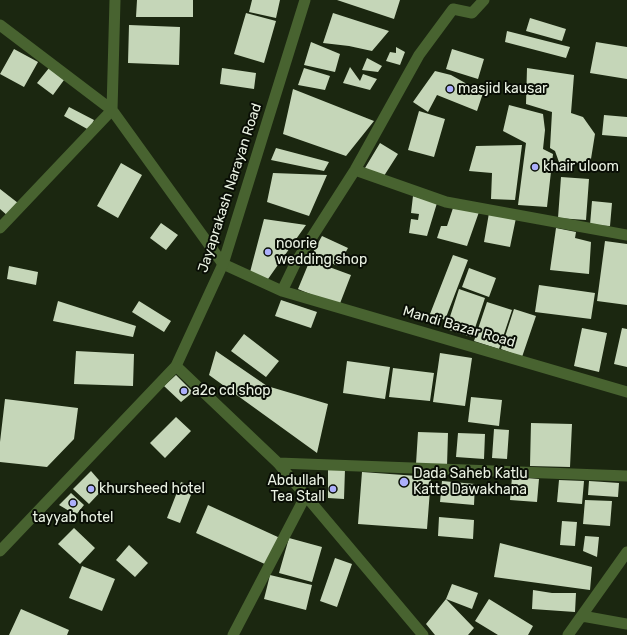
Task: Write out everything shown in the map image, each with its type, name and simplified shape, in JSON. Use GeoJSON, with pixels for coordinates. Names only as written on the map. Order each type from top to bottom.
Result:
{"type":"FeatureCollection","features":[{"type":"Feature","properties":{"kind":"street"},"geometry":{"type":"LineString","coordinates":[[0,228],[112,110],[115,0]]}},
{"type":"Feature","properties":{"kind":"street","name":"Jayaprakash Narayan Road"},"geometry":{"type":"LineString","coordinates":[[0,551],[176,366],[223,264],[305,0]]}},
{"type":"Feature","properties":{"kind":"street"},"geometry":{"type":"LineString","coordinates":[[282,291],[296,262],[355,170],[419,55],[453,9],[472,13],[484,0]]}},
{"type":"Feature","properties":{"kind":"street"},"geometry":{"type":"LineString","coordinates":[[0,25],[112,110],[223,264]]}},
{"type":"Feature","properties":{"kind":"street"},"geometry":{"type":"LineString","coordinates":[[355,170],[446,202],[627,235]]}},
{"type":"Feature","properties":{"kind":"street","name":"Mandi Bazar Road"},"geometry":{"type":"LineString","coordinates":[[223,264],[282,291],[627,392]]}},
{"type":"Feature","properties":{"kind":"street"},"geometry":{"type":"LineString","coordinates":[[176,366],[278,463],[423,635]]}},
{"type":"Feature","properties":{"kind":"street"},"geometry":{"type":"LineString","coordinates":[[278,463],[627,476]]}},
{"type":"Feature","properties":{"kind":"street"},"geometry":{"type":"LineString","coordinates":[[233,635],[306,495]]}},
{"type":"Feature","properties":{"kind":"street"},"geometry":{"type":"LineString","coordinates":[[568,635],[627,552]]}},
{"type":"Feature","properties":{"kind":"street"},"geometry":{"type":"LineString","coordinates":[[582,616],[627,624]]}},
{"type":"Feature","properties":{"kind":"building"},"geometry":{"type":"Polygon","coordinates":[[[137,0],[193,0],[193,17],[136,17],[137,0]]]}},
{"type":"Feature","properties":{"kind":"building"},"geometry":{"type":"Polygon","coordinates":[[[252,0],[280,0],[276,18],[249,12],[252,0]]]}},
{"type":"Feature","properties":{"kind":"building"},"geometry":{"type":"Polygon","coordinates":[[[337,0],[400,0],[394,19],[337,0]]]}},
{"type":"Feature","properties":{"kind":"building"},"geometry":{"type":"Polygon","coordinates":[[[246,13],[276,21],[264,63],[234,54],[246,13]]]}},
{"type":"Feature","properties":{"kind":"building"},"geometry":{"type":"Polygon","coordinates":[[[333,13],[389,31],[372,51],[349,46],[323,43],[333,13]]]}},
{"type":"Feature","properties":{"kind":"building"},"geometry":{"type":"Polygon","coordinates":[[[530,18],[566,29],[562,41],[526,31],[530,18]]]}},
{"type":"Feature","properties":{"kind":"building"},"geometry":{"type":"Polygon","coordinates":[[[129,25],[180,27],[179,65],[128,63],[129,25]]]}},
{"type":"Feature","properties":{"kind":"building"},"geometry":{"type":"Polygon","coordinates":[[[507,31],[570,47],[566,58],[505,42],[507,31]]]}},
{"type":"Feature","properties":{"kind":"building"},"geometry":{"type":"Polygon","coordinates":[[[311,42],[340,54],[335,72],[304,65],[311,42]]]}},
{"type":"Feature","properties":{"kind":"building"},"geometry":{"type":"Polygon","coordinates":[[[596,42],[627,47],[627,79],[590,73],[596,42]]]}},
{"type":"Feature","properties":{"kind":"building"},"geometry":{"type":"Polygon","coordinates":[[[396,47],[405,52],[400,65],[386,61],[390,52],[396,53],[396,47]]]}},
{"type":"Feature","properties":{"kind":"building"},"geometry":{"type":"Polygon","coordinates":[[[14,49],[38,62],[24,87],[0,74],[14,49]]]}},
{"type":"Feature","properties":{"kind":"building"},"geometry":{"type":"Polygon","coordinates":[[[452,49],[484,59],[478,79],[446,69],[452,49]]]}},
{"type":"Feature","properties":{"kind":"building"},"geometry":{"type":"Polygon","coordinates":[[[367,58],[382,66],[378,72],[362,70],[367,58]]]}},
{"type":"Feature","properties":{"kind":"building"},"geometry":{"type":"Polygon","coordinates":[[[350,67],[360,81],[363,74],[377,79],[370,90],[343,83],[350,67]]]}},
{"type":"Feature","properties":{"kind":"building"},"geometry":{"type":"Polygon","coordinates":[[[49,68],[64,80],[53,95],[37,83],[49,68]]]}},
{"type":"Feature","properties":{"kind":"building"},"geometry":{"type":"Polygon","coordinates":[[[222,68],[256,73],[254,89],[220,84],[222,68]]]}},
{"type":"Feature","properties":{"kind":"building"},"geometry":{"type":"Polygon","coordinates":[[[304,68],[330,76],[325,90],[298,85],[304,68]]]}},
{"type":"Feature","properties":{"kind":"building"},"geometry":{"type":"Polygon","coordinates":[[[527,68],[574,75],[571,113],[583,117],[595,134],[590,165],[571,162],[560,165],[555,151],[550,148],[552,112],[526,104],[527,68]]]}},
{"type":"Feature","properties":{"kind":"building"},"geometry":{"type":"Polygon","coordinates":[[[435,71],[451,75],[467,84],[484,90],[477,111],[437,95],[428,112],[413,102],[435,71]]]}},
{"type":"Feature","properties":{"kind":"building"},"geometry":{"type":"Polygon","coordinates":[[[293,89],[374,121],[346,156],[283,134],[293,89]]]}},
{"type":"Feature","properties":{"kind":"building"},"geometry":{"type":"Polygon","coordinates":[[[509,105],[543,114],[545,130],[543,149],[553,154],[547,207],[518,205],[526,143],[503,131],[509,105]]]}},
{"type":"Feature","properties":{"kind":"building"},"geometry":{"type":"Polygon","coordinates":[[[69,107],[94,120],[89,130],[64,116],[69,107]]]}},
{"type":"Feature","properties":{"kind":"building"},"geometry":{"type":"Polygon","coordinates":[[[419,111],[445,119],[434,157],[408,150],[419,111]]]}},
{"type":"Feature","properties":{"kind":"building"},"geometry":{"type":"Polygon","coordinates":[[[604,115],[627,117],[627,137],[602,135],[604,115]]]}},
{"type":"Feature","properties":{"kind":"building"},"geometry":{"type":"Polygon","coordinates":[[[380,143],[398,154],[382,179],[365,168],[380,143]]]}},
{"type":"Feature","properties":{"kind":"building"},"geometry":{"type":"Polygon","coordinates":[[[522,145],[515,200],[491,199],[492,173],[469,171],[476,146],[522,145]]]}},
{"type":"Feature","properties":{"kind":"building"},"geometry":{"type":"Polygon","coordinates":[[[276,148],[329,162],[324,171],[271,160],[276,148]]]}},
{"type":"Feature","properties":{"kind":"building"},"geometry":{"type":"Polygon","coordinates":[[[121,163],[142,175],[118,218],[97,206],[121,163]]]}},
{"type":"Feature","properties":{"kind":"building"},"geometry":{"type":"Polygon","coordinates":[[[273,173],[327,175],[309,216],[267,202],[273,173]]]}},
{"type":"Feature","properties":{"kind":"building"},"geometry":{"type":"Polygon","coordinates":[[[561,177],[589,179],[586,220],[558,218],[561,177]]]}},
{"type":"Feature","properties":{"kind":"building"},"geometry":{"type":"Polygon","coordinates":[[[0,189],[18,203],[8,216],[0,209],[0,189]]]}},
{"type":"Feature","properties":{"kind":"building"},"geometry":{"type":"Polygon","coordinates":[[[413,196],[437,203],[427,236],[409,233],[411,219],[418,220],[419,214],[411,213],[413,196]]]}},
{"type":"Feature","properties":{"kind":"building"},"geometry":{"type":"Polygon","coordinates":[[[592,201],[612,203],[610,226],[590,225],[592,201]]]}},
{"type":"Feature","properties":{"kind":"building"},"geometry":{"type":"Polygon","coordinates":[[[453,208],[479,212],[467,246],[437,238],[441,226],[447,226],[453,208]]]}},
{"type":"Feature","properties":{"kind":"building"},"geometry":{"type":"Polygon","coordinates":[[[489,213],[516,218],[510,247],[484,242],[489,213]]]}},
{"type":"Feature","properties":{"kind":"building"},"geometry":{"type":"Polygon","coordinates":[[[264,219],[306,225],[268,279],[249,276],[264,219]]]}},
{"type":"Feature","properties":{"kind":"building"},"geometry":{"type":"Polygon","coordinates":[[[161,223],[178,235],[166,250],[150,238],[161,223]]]}},
{"type":"Feature","properties":{"kind":"building"},"geometry":{"type":"Polygon","coordinates":[[[556,228],[576,232],[575,238],[591,242],[589,274],[550,270],[556,228]]]}},
{"type":"Feature","properties":{"kind":"building"},"geometry":{"type":"Polygon","coordinates":[[[322,236],[348,248],[338,266],[312,254],[322,236]]]}},
{"type":"Feature","properties":{"kind":"building"},"geometry":{"type":"Polygon","coordinates":[[[605,241],[627,244],[627,305],[597,301],[605,241]]]}},
{"type":"Feature","properties":{"kind":"building"},"geometry":{"type":"Polygon","coordinates":[[[453,255],[468,260],[445,320],[430,314],[453,255]]]}},
{"type":"Feature","properties":{"kind":"building"},"geometry":{"type":"Polygon","coordinates":[[[310,260],[351,275],[339,306],[298,289],[310,260]]]}},
{"type":"Feature","properties":{"kind":"building"},"geometry":{"type":"Polygon","coordinates":[[[9,266],[38,272],[36,285],[7,279],[9,266]]]}},
{"type":"Feature","properties":{"kind":"building"},"geometry":{"type":"Polygon","coordinates":[[[469,268],[496,278],[489,297],[462,287],[469,268]]]}},
{"type":"Feature","properties":{"kind":"building"},"geometry":{"type":"Polygon","coordinates":[[[539,285],[595,293],[591,319],[535,312],[539,285]]]}},
{"type":"Feature","properties":{"kind":"building"},"geometry":{"type":"Polygon","coordinates":[[[459,289],[485,298],[472,337],[446,329],[459,289]]]}},
{"type":"Feature","properties":{"kind":"building"},"geometry":{"type":"Polygon","coordinates":[[[281,300],[317,312],[311,328],[275,316],[281,300]]]}},
{"type":"Feature","properties":{"kind":"building"},"geometry":{"type":"Polygon","coordinates":[[[58,301],[136,326],[133,337],[53,321],[58,301]]]}},
{"type":"Feature","properties":{"kind":"building"},"geometry":{"type":"Polygon","coordinates":[[[139,301],[171,321],[164,332],[132,312],[139,301]]]}},
{"type":"Feature","properties":{"kind":"building"},"geometry":{"type":"Polygon","coordinates":[[[487,302],[512,310],[499,349],[474,341],[487,302]]]}},
{"type":"Feature","properties":{"kind":"building"},"geometry":{"type":"Polygon","coordinates":[[[514,309],[536,316],[522,357],[501,349],[514,309]]]}},
{"type":"Feature","properties":{"kind":"building"},"geometry":{"type":"Polygon","coordinates":[[[582,328],[607,333],[599,372],[574,366],[582,328]]]}},
{"type":"Feature","properties":{"kind":"building"},"geometry":{"type":"Polygon","coordinates":[[[622,328],[627,329],[627,367],[614,364],[622,328]]]}},
{"type":"Feature","properties":{"kind":"building"},"geometry":{"type":"Polygon","coordinates":[[[244,334],[279,361],[266,377],[231,351],[244,334]]]}},
{"type":"Feature","properties":{"kind":"building"},"geometry":{"type":"Polygon","coordinates":[[[76,351],[134,354],[133,386],[74,384],[76,351]]]}},
{"type":"Feature","properties":{"kind":"building"},"geometry":{"type":"Polygon","coordinates":[[[216,351],[267,386],[328,404],[317,453],[209,375],[216,351]]]}},
{"type":"Feature","properties":{"kind":"building"},"geometry":{"type":"Polygon","coordinates":[[[440,353],[472,358],[465,406],[433,402],[440,353]]]}},
{"type":"Feature","properties":{"kind":"building"},"geometry":{"type":"Polygon","coordinates":[[[347,361],[390,367],[385,399],[343,393],[347,361]]]}},
{"type":"Feature","properties":{"kind":"building"},"geometry":{"type":"Polygon","coordinates":[[[393,368],[434,373],[430,401],[389,397],[393,368]]]}},
{"type":"Feature","properties":{"kind":"building"},"geometry":{"type":"Polygon","coordinates":[[[176,375],[193,392],[181,402],[164,386],[176,375]]]}},
{"type":"Feature","properties":{"kind":"building"},"geometry":{"type":"Polygon","coordinates":[[[471,397],[502,400],[499,426],[468,422],[471,397]]]}},
{"type":"Feature","properties":{"kind":"building"},"geometry":{"type":"Polygon","coordinates":[[[5,399],[78,408],[74,439],[47,467],[0,462],[0,442],[5,399]]]}},
{"type":"Feature","properties":{"kind":"building"},"geometry":{"type":"Polygon","coordinates":[[[176,417],[191,431],[165,458],[150,443],[176,417]]]}},
{"type":"Feature","properties":{"kind":"building"},"geometry":{"type":"Polygon","coordinates":[[[531,423],[572,424],[570,467],[530,466],[531,423]]]}},
{"type":"Feature","properties":{"kind":"building"},"geometry":{"type":"Polygon","coordinates":[[[494,429],[509,430],[507,459],[492,458],[494,429]]]}},
{"type":"Feature","properties":{"kind":"building"},"geometry":{"type":"Polygon","coordinates":[[[418,432],[448,433],[447,466],[416,464],[418,432]]]}},
{"type":"Feature","properties":{"kind":"building"},"geometry":{"type":"Polygon","coordinates":[[[458,433],[485,434],[484,459],[456,457],[458,433]]]}},
{"type":"Feature","properties":{"kind":"building"},"geometry":{"type":"Polygon","coordinates":[[[328,469],[345,469],[344,499],[328,498],[328,469]]]}},
{"type":"Feature","properties":{"kind":"building"},"geometry":{"type":"Polygon","coordinates":[[[91,471],[105,487],[89,504],[73,489],[91,471]]]}},
{"type":"Feature","properties":{"kind":"building"},"geometry":{"type":"Polygon","coordinates":[[[362,472],[431,477],[427,529],[358,524],[362,472]]]}},
{"type":"Feature","properties":{"kind":"building"},"geometry":{"type":"Polygon","coordinates":[[[512,477],[539,479],[537,502],[510,500],[512,477]]]}},
{"type":"Feature","properties":{"kind":"building"},"geometry":{"type":"Polygon","coordinates":[[[559,480],[584,481],[582,504],[557,502],[559,480]]]}},
{"type":"Feature","properties":{"kind":"building"},"geometry":{"type":"Polygon","coordinates":[[[442,481],[475,484],[474,505],[440,502],[442,481]]]}},
{"type":"Feature","properties":{"kind":"building"},"geometry":{"type":"Polygon","coordinates":[[[589,481],[619,483],[618,497],[588,495],[589,481]]]}},
{"type":"Feature","properties":{"kind":"building"},"geometry":{"type":"Polygon","coordinates":[[[181,482],[194,487],[180,523],[167,518],[181,482]]]}},
{"type":"Feature","properties":{"kind":"building"},"geometry":{"type":"Polygon","coordinates":[[[71,493],[84,505],[76,515],[59,505],[71,493]]]}},
{"type":"Feature","properties":{"kind":"building"},"geometry":{"type":"Polygon","coordinates":[[[585,500],[612,501],[610,526],[583,524],[585,500]]]}},
{"type":"Feature","properties":{"kind":"building"},"geometry":{"type":"Polygon","coordinates":[[[208,505],[280,538],[267,565],[196,533],[208,505]]]}},
{"type":"Feature","properties":{"kind":"building"},"geometry":{"type":"Polygon","coordinates":[[[439,517],[474,520],[473,539],[438,536],[439,517]]]}},
{"type":"Feature","properties":{"kind":"building"},"geometry":{"type":"Polygon","coordinates":[[[562,521],[577,522],[575,546],[560,545],[562,521]]]}},
{"type":"Feature","properties":{"kind":"building"},"geometry":{"type":"Polygon","coordinates":[[[74,528],[95,548],[80,564],[58,544],[74,528]]]}},
{"type":"Feature","properties":{"kind":"building"},"geometry":{"type":"Polygon","coordinates":[[[585,536],[599,537],[597,557],[583,551],[585,536]]]}},
{"type":"Feature","properties":{"kind":"building"},"geometry":{"type":"Polygon","coordinates":[[[289,538],[322,547],[312,582],[279,573],[289,538]]]}},
{"type":"Feature","properties":{"kind":"building"},"geometry":{"type":"Polygon","coordinates":[[[500,543],[592,567],[590,590],[494,577],[500,543]]]}},
{"type":"Feature","properties":{"kind":"building"},"geometry":{"type":"Polygon","coordinates":[[[129,545],[148,563],[135,577],[116,560],[129,545]]]}},
{"type":"Feature","properties":{"kind":"building"},"geometry":{"type":"Polygon","coordinates":[[[335,558],[352,564],[337,607],[320,601],[335,558]]]}},
{"type":"Feature","properties":{"kind":"building"},"geometry":{"type":"Polygon","coordinates":[[[82,566],[115,579],[102,611],[69,598],[82,566]]]}},
{"type":"Feature","properties":{"kind":"building"},"geometry":{"type":"Polygon","coordinates":[[[270,575],[312,585],[306,610],[264,599],[270,575]]]}},
{"type":"Feature","properties":{"kind":"building"},"geometry":{"type":"Polygon","coordinates":[[[452,584],[478,593],[472,609],[446,599],[452,584]]]}},
{"type":"Feature","properties":{"kind":"building"},"geometry":{"type":"Polygon","coordinates":[[[533,590],[552,593],[576,593],[575,612],[532,609],[533,590]]]}},
{"type":"Feature","properties":{"kind":"building"},"geometry":{"type":"Polygon","coordinates":[[[446,599],[474,628],[468,635],[435,635],[426,624],[446,599]]]}},
{"type":"Feature","properties":{"kind":"building"},"geometry":{"type":"Polygon","coordinates":[[[489,599],[533,626],[528,635],[498,635],[475,621],[489,599]]]}},
{"type":"Feature","properties":{"kind":"building"},"geometry":{"type":"Polygon","coordinates":[[[21,609],[69,630],[67,635],[9,635],[21,609]]]}},
{"type":"Feature","properties":{"kind":"place","name":"masjid kausar"},"geometry":{"type":"Point","coordinates":[450,89]}},
{"type":"Feature","properties":{"kind":"place","name":"khair uloom"},"geometry":{"type":"Point","coordinates":[535,167]}},
{"type":"Feature","properties":{"kind":"place","name":"noorie wedding shop"},"geometry":{"type":"Point","coordinates":[268,252]}},
{"type":"Feature","properties":{"kind":"place","name":"a2c cd shop"},"geometry":{"type":"Point","coordinates":[184,391]}},
{"type":"Feature","properties":{"kind":"place","name":"Dada Saheb Katlu Katte Dawakhana"},"geometry":{"type":"Point","coordinates":[404,482]}},
{"type":"Feature","properties":{"kind":"place","name":"khursheed hotel"},"geometry":{"type":"Point","coordinates":[91,489]}},
{"type":"Feature","properties":{"kind":"place","name":"Abdullah Tea Stall"},"geometry":{"type":"Point","coordinates":[333,489]}},
{"type":"Feature","properties":{"kind":"place","name":"tayyab hotel"},"geometry":{"type":"Point","coordinates":[73,503]}}]}
